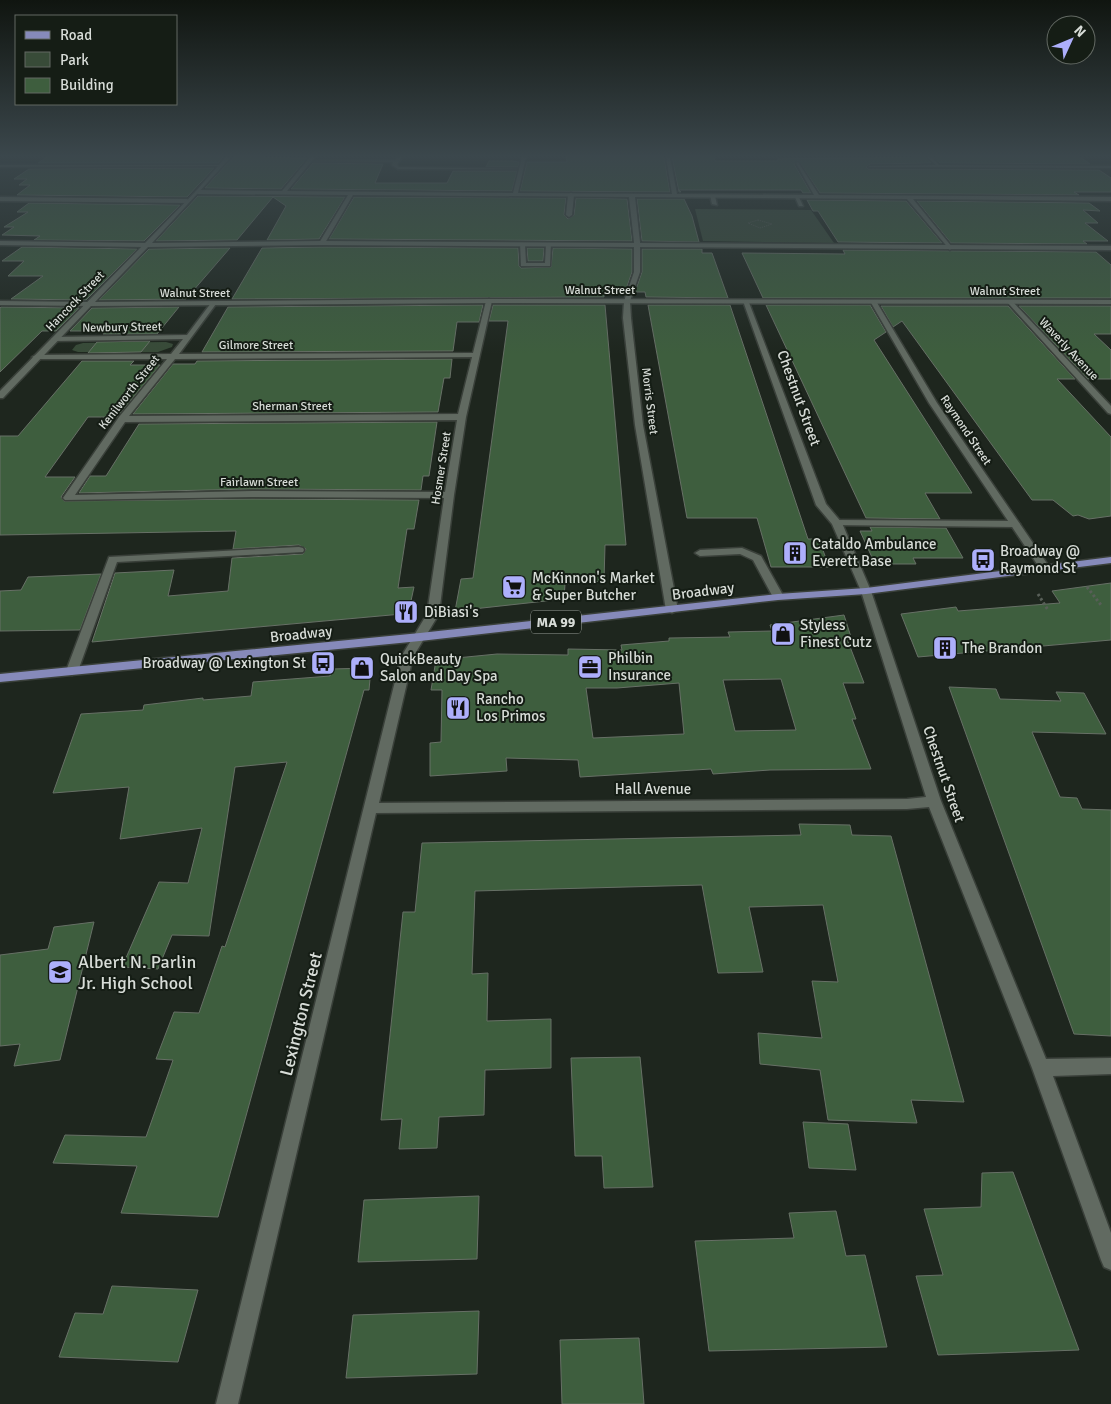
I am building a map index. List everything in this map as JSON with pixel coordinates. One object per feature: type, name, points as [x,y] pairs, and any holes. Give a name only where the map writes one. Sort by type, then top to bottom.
[{"type":"main road","name":"Broadway","points":[[0,678],[420,637],[778,597],[866,591],[1111,560]]},
{"type":"street","name":"Hancock Street","points":[[0,396],[166,223]]},
{"type":"street","points":[[322,243],[334,223]]},
{"type":"street","name":"Morris Street","points":[[634,223],[637,272],[627,301],[627,318],[639,425],[672,610]]},
{"type":"street","points":[[929,223],[950,248]]},
{"type":"street","points":[[0,243],[1111,248]]},
{"type":"street","points":[[522,244],[523,265],[548,265],[549,244]]},
{"type":"street","name":"Walnut Street","points":[[0,303],[213,304],[489,301],[1111,302]]},
{"type":"street","name":"Hosmer Street","points":[[420,637],[433,614],[449,495],[462,417],[489,301]]},
{"type":"street","name":"Chestnut Street","points":[[746,302],[822,504],[837,523],[866,591],[934,801],[1042,1068],[1111,1260]]},
{"type":"street","name":"Raymond Street","points":[[873,302],[933,403],[1045,568]]},
{"type":"street","name":"Waverly Avenue","points":[[1010,302],[1111,411]]},
{"type":"street","name":"Kenilworth Street","points":[[68,498],[122,419],[189,337],[213,304]]},
{"type":"street","name":"Newbury Street","points":[[55,339],[189,337]]},
{"type":"street","name":"Gilmore Street","points":[[36,358],[475,355]]},
{"type":"street","points":[[0,383],[12,383]]},
{"type":"street","name":"Sherman Street","points":[[122,419],[462,417]]},
{"type":"street","name":"Fairlawn Street","points":[[68,498],[252,494],[449,495]]},
{"type":"street","points":[[837,523],[1015,524]]},
{"type":"street","points":[[72,671],[112,559],[299,550]]},
{"type":"street","points":[[700,552],[742,551],[757,558],[778,597]]},
{"type":"street","name":"Lexington Street","points":[[227,1404],[407,657],[420,637]]},
{"type":"street","name":"Hall Avenue","points":[[372,808],[907,804],[934,801]]},
{"type":"street","points":[[1042,1068],[1111,1066]]},
{"type":"path","points":[[752,223],[748,224],[761,227],[772,224],[767,223]]},
{"type":"path","points":[[1087,587],[1100,605]]},
{"type":"path","points":[[1038,594],[1048,610]]},
{"type":"green space","points":[[698,223],[820,223],[834,243],[703,241]]},
{"type":"green space","points":[[166,342],[173,344],[172,347],[158,352],[78,352],[72,350],[76,345],[83,343]]},
{"type":"building","points":[[11,223],[162,223],[144,241],[34,240],[40,236],[2,235],[14,227],[4,227]]},
{"type":"building","points":[[173,223],[252,223],[237,240],[156,241]]},
{"type":"building","points":[[277,223],[329,223],[319,239],[267,240]]},
{"type":"building","points":[[339,223],[630,223],[632,241],[329,239]]},
{"type":"building","points":[[640,223],[694,223],[699,242],[642,241]]},
{"type":"building","points":[[825,223],[924,223],[942,243],[838,242]]},
{"type":"building","points":[[934,223],[1097,223],[1085,223],[1108,241],[1083,241],[1087,244],[951,243]]},
{"type":"building","points":[[22,247],[137,249],[86,300],[11,299],[43,276],[8,276],[24,261],[2,261]]},
{"type":"building","points":[[230,248],[186,299],[99,300],[149,249]]},
{"type":"building","points":[[262,248],[518,248],[519,266],[521,268],[551,267],[553,248],[632,249],[632,272],[625,292],[604,292],[604,297],[232,299]]},
{"type":"building","points":[[527,248],[544,248],[543,261],[528,261]]},
{"type":"building","points":[[642,249],[702,249],[702,253],[712,253],[728,298],[646,297],[645,292],[635,292],[642,272]]},
{"type":"building","points":[[843,250],[1096,252],[1111,265],[1111,298],[763,298],[742,253],[845,254]]},
{"type":"building","points":[[483,305],[479,322],[457,322],[453,351],[202,352],[228,307]]},
{"type":"building","points":[[493,305],[605,305],[626,545],[605,545],[604,581],[565,584],[564,599],[455,611],[461,579],[473,578],[508,321],[489,321]]},
{"type":"building","points":[[648,305],[730,305],[808,539],[819,539],[829,567],[771,567],[757,518],[687,518]]},
{"type":"building","points":[[766,305],[870,305],[886,332],[874,340],[972,493],[925,493],[940,519],[866,518]]},
{"type":"building","points":[[881,306],[1008,306],[1075,379],[1057,379],[1111,437],[1111,516],[1089,519],[1078,515],[1073,516],[1053,500],[1032,500],[902,321],[893,327]]},
{"type":"building","points":[[1019,306],[1111,306],[1111,334],[1094,334],[1111,350],[1111,379],[1088,379]]},
{"type":"building","points":[[179,307],[157,334],[103,334],[105,331],[70,331],[92,308]]},
{"type":"building","points":[[0,308],[79,308],[56,331],[42,331],[0,372]]},
{"type":"building","points":[[150,341],[141,352],[88,353],[97,342]]},
{"type":"building","points":[[452,359],[450,378],[444,378],[438,412],[133,414],[173,364],[195,364],[197,361]]},
{"type":"building","points":[[82,361],[134,361],[130,365],[160,365],[117,417],[88,417],[45,477],[75,477],[61,497],[64,501],[419,500],[414,529],[407,529],[398,588],[414,587],[409,610],[402,614],[92,642],[115,573],[174,570],[168,596],[228,591],[232,558],[303,554],[306,549],[299,545],[233,549],[236,531],[0,535],[0,436],[18,436]]},
{"type":"building","points":[[437,422],[429,476],[423,476],[421,490],[252,489],[79,493],[90,476],[106,476],[139,424]]},
{"type":"building","points":[[870,527],[946,528],[963,558],[913,558],[916,564],[875,564],[860,531],[872,531]]},
{"type":"building","points":[[101,574],[80,630],[0,631],[0,591],[21,590],[28,577]]},
{"type":"building","points":[[1111,583],[1111,640],[918,657],[901,614],[956,607],[958,611],[1060,603],[1052,591]]},
{"type":"building","points":[[844,615],[851,637],[847,639],[864,683],[843,683],[856,719],[852,719],[871,769],[770,770],[713,774],[711,769],[580,777],[578,760],[506,758],[507,771],[430,776],[430,743],[441,742],[442,690],[431,690],[436,660],[497,654],[568,655],[568,649],[622,650],[621,645],[669,641],[669,638],[730,637],[728,632],[772,631],[770,625]],"holes":[[[781,679],[796,730],[735,731],[723,680]],[[679,683],[684,734],[593,738],[586,688],[617,688]]]},
{"type":"building","points":[[371,668],[369,690],[364,690],[218,1217],[121,1213],[137,1166],[53,1163],[65,1135],[146,1137],[173,1060],[156,1059],[174,1012],[199,1013],[222,946],[225,947],[287,762],[235,767],[209,936],[172,935],[158,969],[122,967],[159,882],[188,883],[202,828],[120,839],[129,787],[53,793],[81,714],[143,710],[144,705],[203,698],[203,700],[251,696],[253,682],[330,676],[331,669]]},
{"type":"building","points":[[949,687],[996,689],[1000,699],[1061,701],[1056,692],[1084,693],[1106,734],[1032,732],[1060,797],[1077,798],[1082,809],[1111,810],[1111,1036],[1074,1034]]},
{"type":"building","points":[[799,824],[850,825],[852,835],[891,836],[964,1102],[911,1100],[917,1123],[828,1120],[820,1070],[760,1064],[758,1033],[822,1038],[812,981],[838,982],[823,905],[749,907],[763,972],[718,973],[702,885],[475,891],[472,974],[488,973],[487,1021],[551,1019],[551,1068],[485,1070],[484,1115],[439,1117],[437,1148],[399,1149],[402,1119],[381,1120],[403,912],[415,912],[422,843],[801,835]]},
{"type":"building","points":[[94,922],[60,1060],[14,1066],[20,1044],[0,1046],[0,955],[48,949],[54,927]]},
{"type":"building","points":[[640,1057],[653,1187],[604,1188],[602,1156],[575,1156],[571,1058]]},
{"type":"building","points":[[803,1122],[848,1124],[856,1170],[809,1168]]},
{"type":"building","points":[[1013,1172],[1079,1350],[938,1355],[916,1276],[943,1275],[924,1209],[981,1207],[982,1173]]},
{"type":"building","points":[[479,1196],[477,1259],[358,1262],[364,1200]]},
{"type":"building","points":[[836,1211],[846,1256],[865,1255],[887,1347],[709,1351],[695,1241],[794,1238],[789,1213]]},
{"type":"building","points":[[112,1286],[198,1290],[178,1362],[59,1357],[75,1313],[103,1314]]},
{"type":"building","points":[[479,1311],[477,1374],[346,1378],[353,1315]]},
{"type":"building","points":[[639,1338],[644,1404],[562,1404],[560,1340]]},
{"type":"place","name":"Cataldo Ambulance Everett Base","points":[[795,553]]},
{"type":"place","name":"Broadway @ Raymond St","points":[[983,560]]},
{"type":"place","name":"McKinnon's Market & Super Butcher","points":[[514,587]]},
{"type":"place","name":"DiBiasi's","points":[[406,612]]},
{"type":"place","name":"Styless Finest Cutz","points":[[783,634]]},
{"type":"place","name":"The Brandon","points":[[945,648]]},
{"type":"place","name":"Broadway @ Lexington St","points":[[323,663]]},
{"type":"place","name":"Philbin Insurance","points":[[590,667]]},
{"type":"place","name":"QuickBeauty Salon and Day Spa","points":[[362,668]]},
{"type":"place","name":"Rancho Los Primos","points":[[458,708]]},
{"type":"place","name":"Albert N. Parlin Jr. High School","points":[[60,972]]}]
